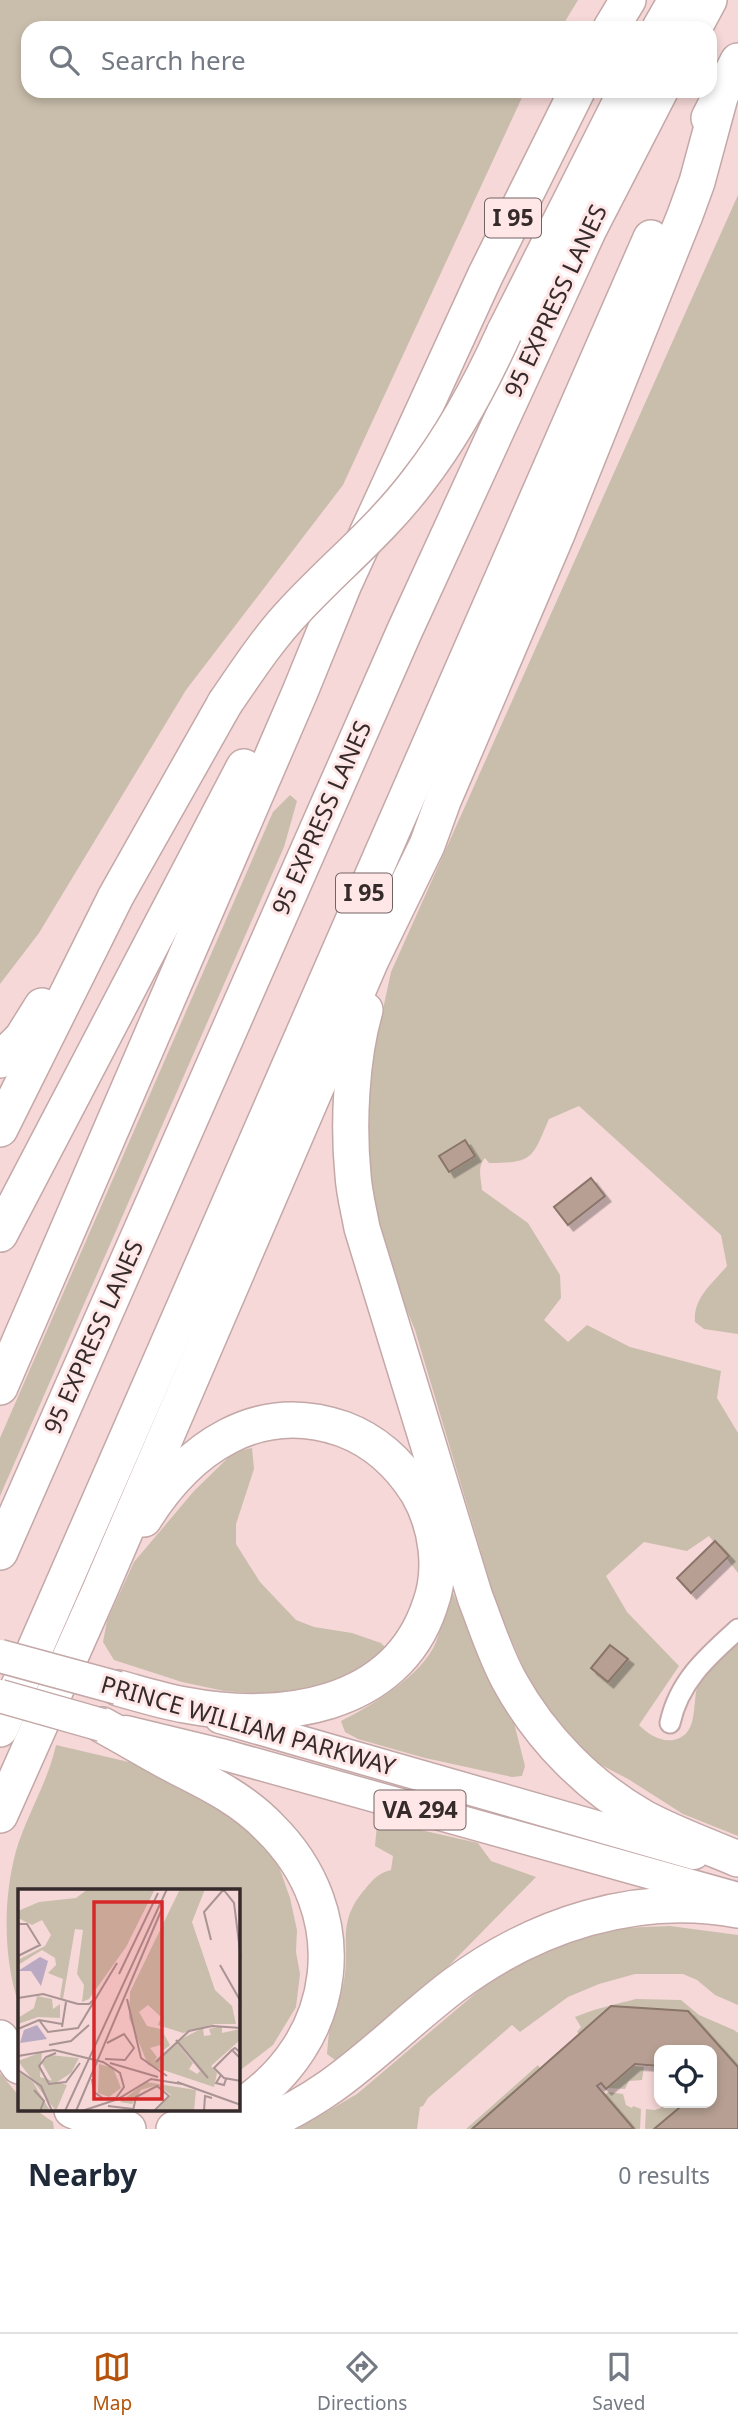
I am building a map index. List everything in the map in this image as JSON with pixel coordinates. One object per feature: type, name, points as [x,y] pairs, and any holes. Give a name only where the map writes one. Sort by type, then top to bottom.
[{"type":"highway","points":[[615,21],[628,0]]},
{"type":"highway","points":[[664,21],[676,0]]},
{"type":"highway","points":[[698,21],[709,0]]},
{"type":"highway","name":"I 95","points":[[0,1729],[670,195],[738,61]]},
{"type":"highway","points":[[0,1815],[100,1590],[371,960],[420,859],[557,534],[697,183],[720,97]]},
{"type":"highway","name":"I 95","points":[[0,1387],[344,584],[485,276],[574,98]]},
{"type":"highway","points":[[0,1129],[116,896],[225,703],[255,659],[294,611],[383,523],[418,482],[479,389],[504,333],[622,98]]},
{"type":"highway","name":"95 EXPRESS LANES","points":[[0,1552],[333,791],[457,515],[589,229],[656,98]]},
{"type":"highway","points":[[0,1234],[259,740],[300,692]]},
{"type":"highway","points":[[420,859],[364,1015],[353,1092],[353,1177],[368,1249],[475,1597],[509,1680],[544,1733],[580,1772],[644,1818],[738,1859]]},
{"type":"highway","points":[[0,1060],[34,1021],[56,981],[116,896]]},
{"type":"highway","points":[[0,1038],[19,1015],[56,981]]},
{"type":"highway","points":[[100,1590],[153,1505],[172,1481],[213,1446],[241,1429],[281,1419],[301,1419],[328,1424],[374,1445],[405,1474],[419,1495],[433,1531],[436,1579],[427,1615],[401,1657],[385,1673],[355,1693],[314,1705],[274,1711],[240,1711],[186,1705],[118,1688]]},
{"type":"highway","name":"PRINCE WILLIAM PARKWAY","points":[[0,1656],[118,1688]]},
{"type":"highway","name":"PRINCE WILLIAM PARKWAY","points":[[0,1696],[102,1725]]},
{"type":"highway","points":[[102,1725],[238,1801],[268,1825],[283,1842],[312,1888],[326,1940],[323,1992],[316,2017],[289,2065],[258,2096],[240,2107]]},
{"type":"highway","points":[[0,1837],[26,1757]]},
{"type":"highway","points":[[250,2129],[297,2108],[331,2087],[369,2059],[452,1987],[502,1954],[546,1932],[618,1910],[652,1905],[687,1904],[738,1910]]},
{"type":"highway","points":[[0,2038],[18,2065]]},
{"type":"highway","points":[[77,2112],[108,2125],[128,2129]]},
{"type":"highway","points":[[174,2129],[219,2118],[231,2112]]},
{"type":"main road","name":"PRINCE WILLIAM PARKWAY","points":[[118,1688],[738,1866]]},
{"type":"main road","name":"PRINCE WILLIAM PARKWAY","points":[[102,1725],[221,1754],[738,1898]]},
{"type":"street","points":[[670,1723],[679,1693],[690,1676],[738,1629]]},
{"type":"shaded area","points":[[0,0],[578,0],[565,21],[21,21],[21,98],[522,98],[343,485],[186,690],[39,933],[0,984]]},
{"type":"shaded area","points":[[738,195],[738,1334],[704,1329],[695,1322],[700,1298],[727,1266],[721,1235],[579,1106],[549,1119],[530,1156],[504,1163],[489,1163],[485,1158],[480,1173],[482,1190],[528,1223],[560,1275],[561,1298],[544,1320],[568,1342],[587,1325],[630,1347],[721,1371],[717,1398],[738,1433],[738,1573],[709,1536],[687,1551],[644,1542],[606,1576],[627,1612],[679,1666],[639,1725],[654,1737],[673,1740],[688,1731],[701,1678],[738,1643],[738,1836],[683,1814],[628,1779],[584,1756],[534,1692],[498,1609],[415,1330],[381,1248],[361,1112],[391,972]]},
{"type":"shaded area","points":[[290,795],[297,801],[284,847],[0,1496],[0,1438],[273,812]]},
{"type":"shaded area","points":[[252,1448],[254,1469],[236,1524],[236,1544],[260,1582],[296,1620],[314,1627],[352,1633],[381,1643],[387,1649],[348,1681],[274,1695],[224,1691],[182,1682],[114,1660],[103,1642],[107,1621],[134,1562],[194,1491],[234,1452]]},
{"type":"shaded area","points":[[452,1591],[511,1711],[525,1766],[522,1776],[512,1777],[425,1758],[358,1739],[345,1732],[341,1721],[395,1688],[420,1666],[436,1642]]},
{"type":"shaded area","points":[[56,1745],[146,1766],[238,1816],[277,1861],[290,1898],[297,1930],[296,1952],[300,1974],[296,2007],[273,2045],[240,2070],[240,1889],[18,1889],[18,2001],[8,1948],[9,1889],[16,1851]]},
{"type":"shaded area","points":[[394,1824],[478,1843],[491,1861],[536,1877],[423,1992],[335,2060],[327,2054],[333,2012],[343,1985],[347,1924],[356,1901],[366,1888],[377,1876],[391,1870],[393,1856],[375,1846],[377,1825]]},
{"type":"shaded area","points":[[670,1926],[738,1935],[738,2005],[715,1995],[697,1980],[683,1974],[635,1974],[599,1984],[568,1997],[520,2032],[512,2025],[428,2098],[420,2107],[417,2129],[297,2129],[357,2094],[503,1970],[560,1945],[620,1928]]},
{"type":"shaded area","points":[[636,1999],[681,2000],[699,2015],[734,2030],[738,2033],[738,2067],[688,2011],[611,2006],[579,2034],[577,2032],[581,2027],[575,2017],[597,2009]]},
{"type":"shaded area","points":[[538,2065],[540,2068],[472,2129],[466,2129]]},
{"type":"shaded area","points":[[633,2066],[644,2067],[642,2080],[629,2081],[625,2089],[608,2088]]},
{"type":"shaded area","points":[[0,2073],[18,2095],[18,2112],[39,2112],[53,2122],[54,2129],[0,2129]]},
{"type":"shaded area","points":[[608,2092],[623,2094],[626,2105],[641,2109],[640,2129],[634,2129],[605,2095]]},
{"type":"shaded area","points":[[678,2108],[654,2129],[645,2129],[646,2109]]},
{"type":"building","points":[[465,1140],[475,1156],[449,1172],[439,1156]]},
{"type":"building","points":[[591,1178],[605,1196],[568,1225],[554,1207]]},
{"type":"building","points":[[715,1541],[729,1556],[691,1593],[677,1578]]},
{"type":"building","points":[[610,1645],[628,1659],[608,1682],[591,1668]]},
{"type":"building","points":[[611,2006],[688,2011],[738,2067],[738,2129],[654,2129],[679,2108],[717,2108],[717,2045],[654,2045],[654,2066],[635,2064],[606,2089],[601,2083],[597,2086],[634,2129],[472,2129]]}]
